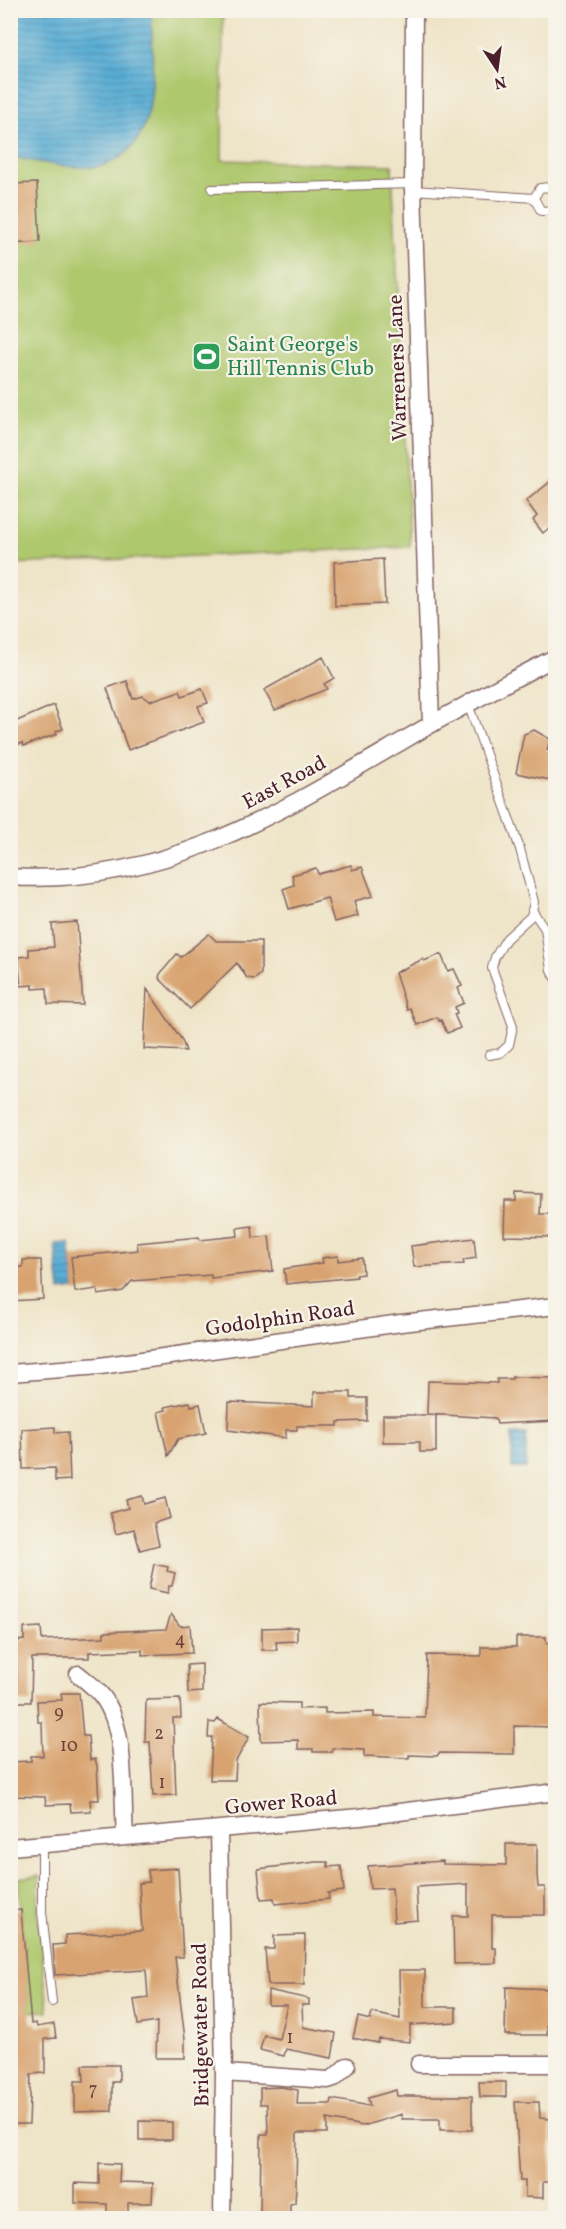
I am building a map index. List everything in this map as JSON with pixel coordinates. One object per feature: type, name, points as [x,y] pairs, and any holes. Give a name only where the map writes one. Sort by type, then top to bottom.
[{"type":"street","name":"Warreners Lane","points":[[414,10],[413,187],[431,724]]},
{"type":"street","name":"East Road","points":[[10,877],[56,879],[102,875],[147,864],[204,845],[250,826],[312,794],[431,724],[555,657]]},
{"type":"street","name":"Godolphin Road","points":[[10,1373],[100,1366],[401,1323],[555,1306]]},
{"type":"street","points":[[78,1674],[102,1696],[113,1715],[120,1743],[125,1837]]},
{"type":"street","name":"Gower Road","points":[[10,1847],[360,1817],[555,1792]]},
{"type":"street","name":"Bridgewater Road","points":[[219,1830],[224,2073],[222,2218]]},
{"type":"street","points":[[418,2064],[555,2064]]},
{"type":"street","points":[[224,2073],[328,2080],[334,2078],[347,2066]]},
{"type":"lane","points":[[212,189],[413,187],[534,198]]},
{"type":"lane","points":[[534,198],[540,188],[550,187],[555,190]]},
{"type":"lane","points":[[534,198],[541,211],[555,210]]},
{"type":"lane","points":[[468,704],[520,849],[534,902],[531,916],[506,939],[495,957],[492,968],[513,1026],[509,1045],[500,1053],[489,1055]]},
{"type":"lane","points":[[532,910],[545,929],[551,970],[555,978]]},
{"type":"lane","points":[[42,1845],[42,1912],[52,2002]]},
{"type":"green space","name":"Saint George's Hill Tennis Club","points":[[11,11],[223,11],[222,160],[392,165],[410,547],[11,564]]},
{"type":"green space","points":[[39,1876],[38,1917],[48,2011],[18,2012],[11,2041],[11,2010],[29,2009],[18,1878]]},
{"type":"water","points":[[10,11],[152,11],[151,97],[147,119],[139,138],[126,153],[107,164],[85,167],[11,157]]},
{"type":"water","points":[[69,1243],[75,1289],[60,1291],[55,1244]]},
{"type":"water","points":[[512,1434],[526,1434],[526,1468],[512,1468]]},
{"type":"building","points":[[37,183],[40,242],[10,244],[10,184]]},
{"type":"building","points":[[555,478],[555,523],[543,533],[533,520],[537,516],[526,501]]},
{"type":"building","points":[[383,559],[385,604],[335,606],[334,562]]},
{"type":"building","points":[[323,657],[334,678],[324,684],[327,689],[275,710],[264,690]]},
{"type":"building","points":[[127,681],[133,699],[143,696],[150,701],[180,691],[182,696],[202,689],[208,703],[198,706],[204,722],[128,750],[107,688]]},
{"type":"building","points":[[54,705],[63,729],[56,731],[57,734],[24,746],[22,743],[10,747],[10,724]]},
{"type":"building","points":[[534,730],[550,739],[547,750],[555,752],[555,781],[516,773],[524,734]]},
{"type":"building","points":[[351,865],[352,870],[362,867],[373,896],[354,901],[358,916],[334,922],[327,898],[289,909],[283,889],[294,885],[292,875],[316,868],[318,874]]},
{"type":"building","points":[[77,922],[83,1005],[48,1004],[47,988],[33,989],[33,985],[21,986],[18,957],[29,956],[29,949],[54,947],[52,924]]},
{"type":"building","points":[[209,934],[216,941],[261,941],[261,974],[255,979],[247,978],[237,963],[190,1009],[159,978],[160,974],[177,954],[181,957]]},
{"type":"building","points":[[441,954],[448,971],[454,969],[462,986],[458,988],[464,1003],[455,1007],[457,1013],[454,1014],[460,1028],[447,1033],[441,1020],[439,1021],[437,1017],[417,1025],[410,1008],[407,1010],[395,973],[423,959],[424,961]]},
{"type":"building","points":[[147,989],[182,1040],[186,1051],[144,1049]]},
{"type":"building","points":[[516,1193],[541,1194],[540,1214],[551,1214],[551,1237],[504,1236],[505,1201],[516,1201]]},
{"type":"building","points":[[252,1226],[253,1238],[269,1236],[273,1271],[211,1278],[211,1275],[132,1281],[123,1291],[98,1295],[97,1289],[75,1292],[71,1257],[138,1250],[137,1243],[238,1236],[237,1228]]},
{"type":"building","points":[[474,1238],[476,1258],[463,1260],[464,1264],[414,1267],[411,1246]]},
{"type":"building","points":[[338,1256],[338,1261],[362,1258],[363,1274],[356,1275],[357,1277],[286,1284],[284,1269],[323,1263],[322,1258]]},
{"type":"building","points":[[23,1260],[41,1260],[43,1299],[10,1301],[10,1267],[23,1267]]},
{"type":"building","points":[[512,1377],[555,1378],[555,1421],[497,1424],[495,1418],[427,1414],[428,1381],[497,1383],[497,1379],[512,1379]]},
{"type":"building","points":[[314,1392],[351,1392],[351,1398],[367,1398],[367,1421],[338,1422],[338,1426],[297,1426],[297,1430],[286,1430],[286,1438],[228,1430],[229,1402],[314,1406]]},
{"type":"building","points":[[190,1402],[191,1406],[200,1404],[206,1433],[178,1439],[168,1456],[158,1412],[166,1410],[165,1407]]},
{"type":"building","points":[[383,1415],[436,1415],[436,1452],[420,1452],[420,1442],[383,1442]]},
{"type":"building","points":[[55,1427],[55,1433],[68,1432],[70,1480],[55,1481],[55,1468],[23,1469],[22,1429]]},
{"type":"building","points":[[142,1496],[144,1504],[165,1498],[170,1518],[154,1523],[159,1545],[140,1550],[134,1529],[116,1534],[110,1513],[128,1508],[126,1500]]},
{"type":"building","points":[[154,1564],[168,1567],[167,1571],[175,1573],[168,1593],[149,1589]]},
{"type":"building","points":[[171,1614],[180,1626],[190,1625],[192,1653],[142,1655],[142,1650],[89,1652],[89,1658],[32,1658],[31,1702],[17,1702],[16,1641],[24,1640],[24,1628],[41,1627],[42,1640],[104,1637],[104,1632],[166,1629]]},
{"type":"building","points":[[297,1627],[297,1641],[276,1642],[277,1650],[262,1650],[262,1628]]},
{"type":"building","points":[[516,1637],[546,1637],[546,1643],[555,1643],[555,1727],[514,1726],[514,1754],[439,1753],[437,1756],[409,1755],[409,1758],[364,1756],[364,1750],[332,1748],[332,1752],[313,1752],[313,1749],[298,1749],[298,1740],[261,1741],[260,1702],[299,1703],[299,1709],[325,1708],[325,1713],[374,1712],[374,1717],[425,1718],[427,1655],[481,1656],[481,1647],[516,1647]]},
{"type":"building","points":[[202,1664],[202,1692],[188,1693],[187,1665]]},
{"type":"building","points":[[61,1693],[79,1693],[83,1736],[88,1736],[90,1760],[95,1759],[97,1766],[99,1800],[90,1800],[91,1811],[71,1812],[70,1804],[46,1805],[45,1797],[10,1796],[10,1762],[31,1761],[31,1756],[43,1756],[42,1722],[38,1722],[37,1701],[62,1700]]},
{"type":"building","points":[[180,1699],[181,1718],[173,1718],[176,1795],[153,1796],[150,1742],[145,1742],[146,1700]]},
{"type":"building","points":[[218,1719],[249,1737],[236,1761],[235,1780],[210,1780],[212,1737],[208,1737],[209,1722],[215,1723]]},
{"type":"building","points":[[506,1844],[537,1844],[538,1887],[545,1887],[545,1915],[492,1915],[492,1948],[496,1948],[496,1963],[454,1964],[453,1916],[468,1916],[468,1884],[416,1887],[418,1920],[394,1922],[392,1888],[370,1889],[368,1866],[443,1861],[443,1864],[506,1865]]},
{"type":"building","points":[[328,1862],[328,1867],[341,1866],[344,1891],[328,1893],[329,1899],[275,1904],[274,1898],[261,1899],[258,1869]]},
{"type":"building","points":[[178,1868],[183,1957],[175,1957],[185,2039],[185,2058],[156,2058],[157,2022],[138,2025],[134,2000],[148,1998],[146,1970],[55,1975],[53,1945],[65,1944],[65,1935],[142,1931],[139,1883],[149,1882],[148,1870]]},
{"type":"building","points":[[21,1910],[31,2024],[36,2023],[37,2027],[54,2024],[56,2038],[45,2039],[45,2073],[31,2074],[29,2124],[10,2124],[10,2057],[16,2057],[16,2048],[19,2048],[14,2010],[10,2010],[10,1911]]},
{"type":"building","points":[[305,1935],[304,1985],[268,1985],[265,1949],[274,1949],[274,1936]]},
{"type":"building","points":[[399,1970],[425,1970],[425,2007],[456,2007],[456,2022],[410,2025],[410,2042],[379,2039],[378,2043],[353,2038],[358,2017],[370,2020],[372,2013],[400,2019]]},
{"type":"building","points":[[506,1987],[549,1989],[547,2035],[505,2035]]},
{"type":"building","points":[[268,1990],[309,1999],[309,2005],[302,2005],[303,2027],[336,2033],[332,2058],[286,2049],[284,2056],[260,2050],[264,2035],[279,2039],[287,2005],[268,2005]]},
{"type":"building","points":[[83,2065],[119,2065],[119,2082],[112,2082],[112,2111],[75,2112],[75,2081],[84,2081]]},
{"type":"building","points":[[479,2082],[506,2082],[506,2097],[480,2097]]},
{"type":"building","points":[[281,2087],[298,2090],[297,2104],[331,2104],[332,2099],[370,2106],[368,2098],[396,2090],[397,2096],[472,2096],[472,2130],[440,2130],[440,2119],[402,2119],[402,2114],[363,2126],[327,2119],[327,2133],[297,2133],[295,2203],[290,2204],[290,2218],[260,2218],[261,2134],[268,2134],[267,2104],[260,2104],[260,2088]]},
{"type":"building","points":[[515,2102],[539,2102],[540,2118],[550,2119],[551,2182],[543,2182],[543,2198],[525,2197],[525,2181],[520,2181]]},
{"type":"building","points":[[139,2121],[172,2122],[172,2140],[139,2140]]},
{"type":"building","points":[[99,2163],[120,2164],[119,2182],[153,2183],[152,2203],[128,2203],[128,2218],[107,2218],[107,2204],[75,2203],[75,2183],[99,2184]]},
{"type":"place","name":"Saint George's Hill Tennis Club","points":[[206,356]]}]
